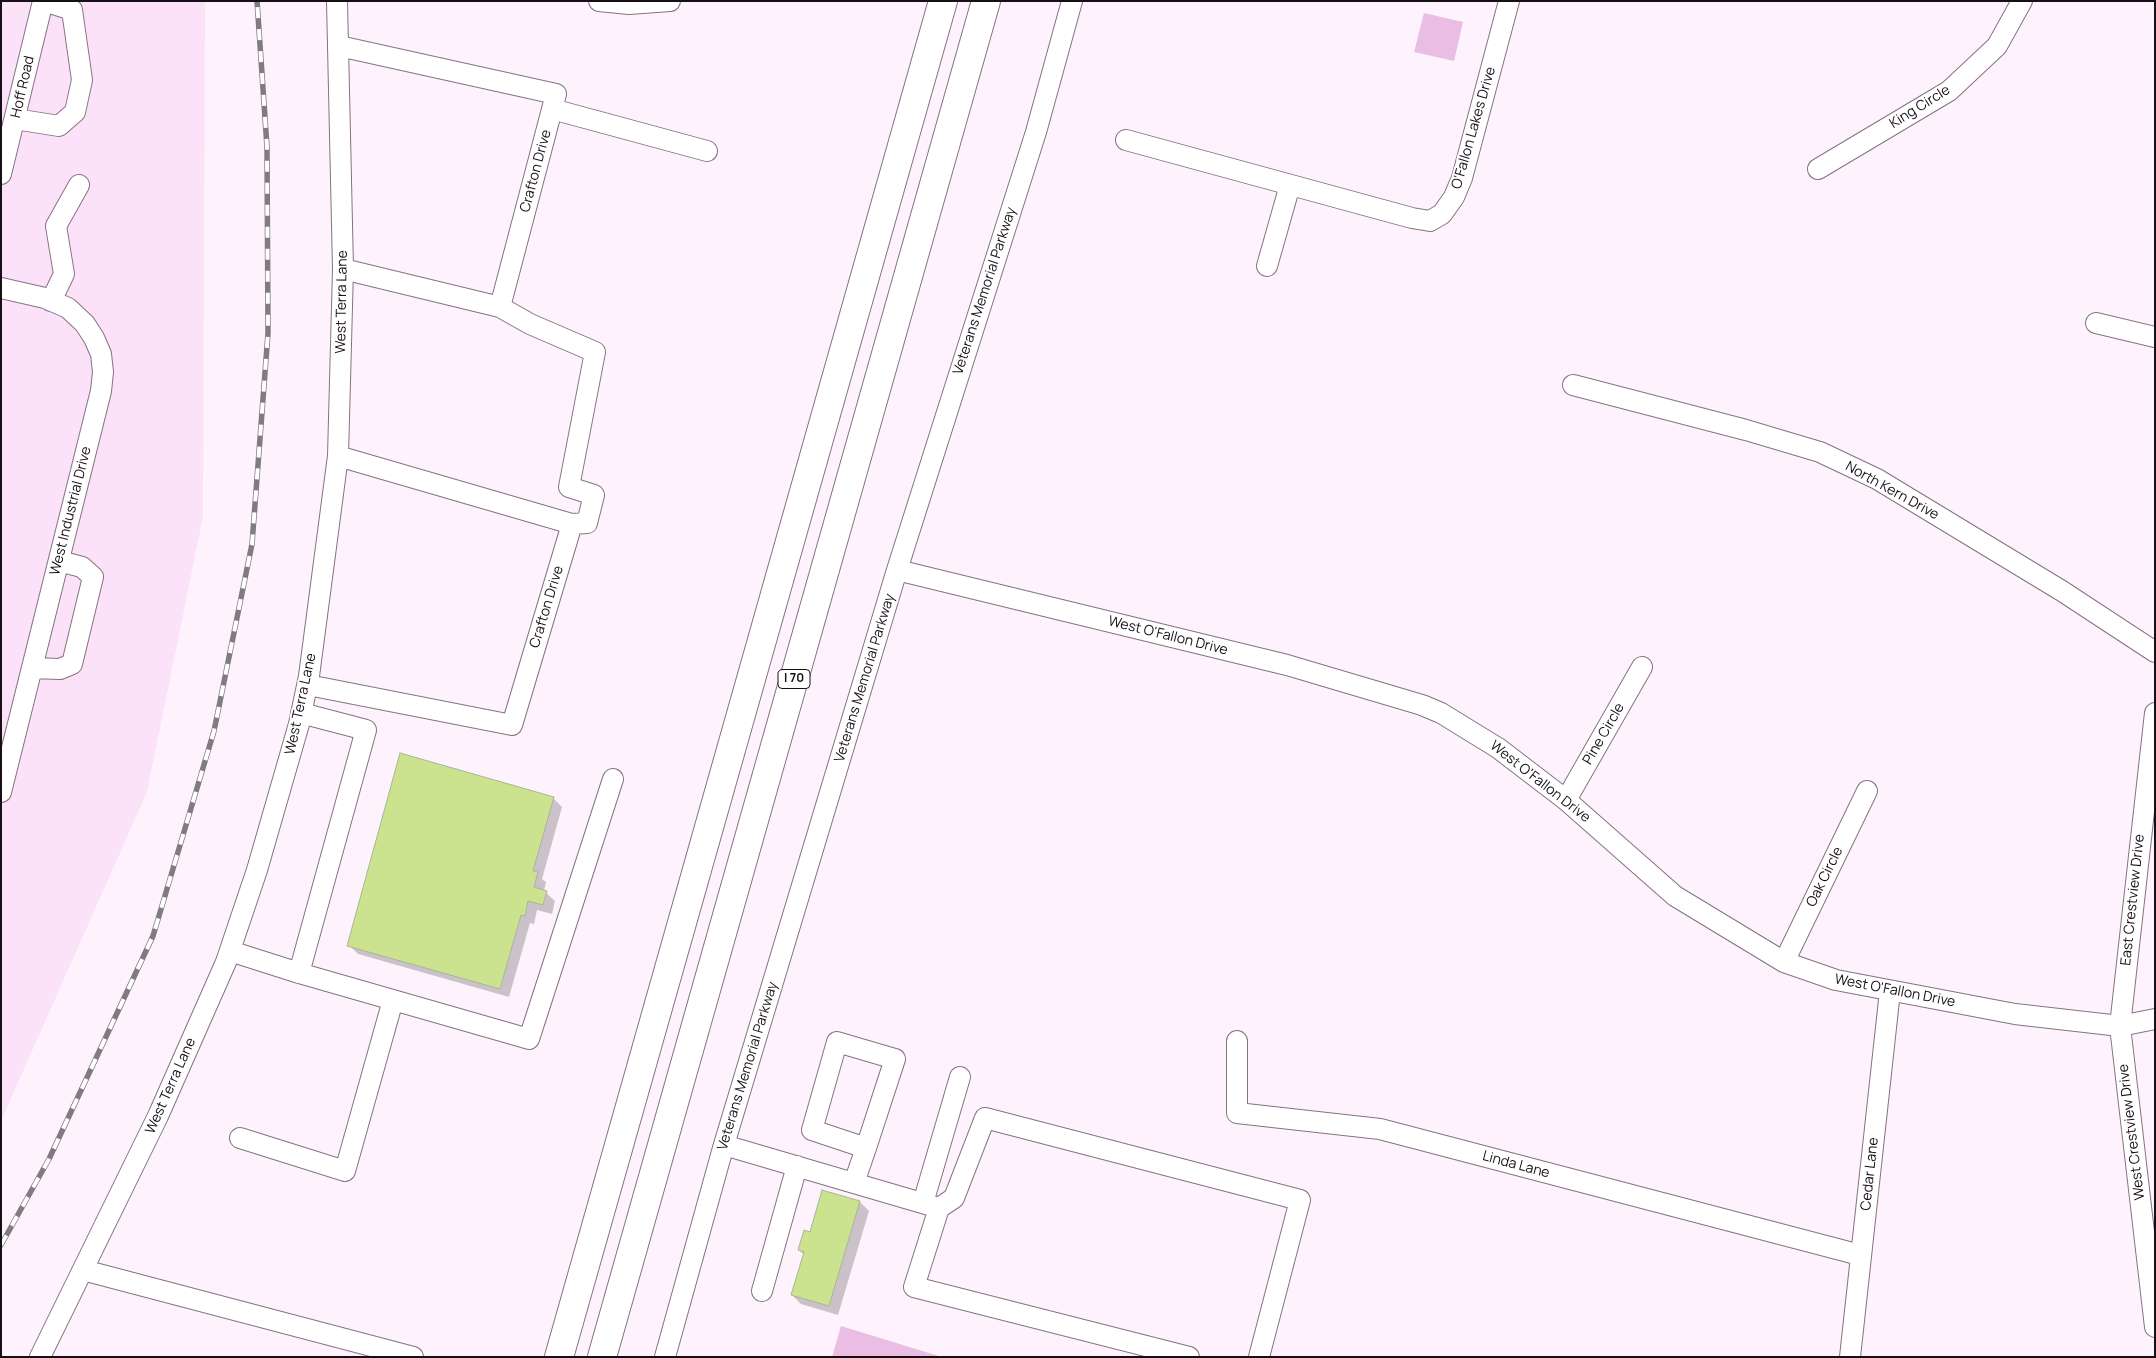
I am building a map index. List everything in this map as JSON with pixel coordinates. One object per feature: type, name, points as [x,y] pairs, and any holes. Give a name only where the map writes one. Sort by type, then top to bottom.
[{"type":"highway","points":[[559,1357],[943,1]]},
{"type":"highway","name":"I 70","points":[[602,1357],[986,1]]},
{"type":"street","points":[[15,119],[60,126],[75,112],[82,80],[75,6],[44,1]]},
{"type":"street","name":"Hoff Road","points":[[1,174],[44,1]]},
{"type":"street","name":"West Terra Lane","points":[[40,1357],[158,1116],[230,951],[257,870],[308,685],[338,456],[343,269],[338,1]]},
{"type":"street","points":[[600,1],[629,4],[670,1]]},
{"type":"street","name":"Veterans Memorial Parkway","points":[[665,1357],[724,1145],[897,570],[1033,141],[1072,1]]},
{"type":"street","name":"O'Fallon Lakes Drive","points":[[1126,140],[1412,218],[1430,221],[1442,214],[1454,197],[1462,178],[1508,1]]},
{"type":"street","name":"King Circle","points":[[1818,169],[1949,91],[1997,46],[2022,1]]},
{"type":"street","points":[[339,46],[556,94],[552,108],[707,151]]},
{"type":"street","name":"Crafton Drive","points":[[500,307],[552,108]]},
{"type":"street","points":[[51,301],[64,274],[56,226],[79,185]]},
{"type":"street","points":[[1267,266],[1290,185]]},
{"type":"street","points":[[338,456],[572,524],[587,524],[594,495],[569,487],[595,352],[530,324],[500,307],[343,269]]},
{"type":"street","name":"West Industrial Drive","points":[[1,288],[51,301],[68,308],[85,324],[94,338],[100,354],[103,372],[101,391],[2,783]]},
{"type":"street","points":[[2096,323],[2155,337]]},
{"type":"street","name":"North Kern Drive","points":[[1573,385],[1746,430],[1820,452],[1877,479],[2062,591],[2155,652]]},
{"type":"street","name":"Crafton Drive","points":[[308,685],[512,725],[572,524]]},
{"type":"street","points":[[32,668],[60,669],[72,664],[94,577],[82,567],[58,561]]},
{"type":"street","name":"West O'Fallon Drive","points":[[897,570],[1287,665],[1422,704],[1441,712],[1498,748],[1566,800],[1675,896],[1784,962],[1836,980],[2015,1014],[2120,1026],[2155,1019]]},
{"type":"street","name":"Pine Circle","points":[[1566,800],[1642,668]]},
{"type":"street","points":[[299,973],[366,730],[301,713]]},
{"type":"street","name":"East Crestview Drive","points":[[2120,1026],[2155,713]]},
{"type":"street","points":[[230,951],[299,973],[529,1039],[613,779]]},
{"type":"street","name":"Oak Circle","points":[[1784,962],[1867,791]]},
{"type":"street","name":"Cedar Lane","points":[[1850,1357],[1890,991]]},
{"type":"street","points":[[240,1138],[345,1170],[393,1000]]},
{"type":"street","name":"West Crestview Drive","points":[[2120,1026],[2155,1327]]},
{"type":"street","name":"Linda Lane","points":[[1237,1041],[1237,1113],[1380,1129],[1860,1255]]},
{"type":"street","points":[[854,1183],[866,1148],[895,1058],[837,1042],[812,1130],[866,1148]]},
{"type":"street","points":[[960,1076],[914,1287],[1189,1357]]},
{"type":"street","points":[[724,1145],[931,1206],[954,1198],[985,1118],[1300,1200],[1259,1357]]},
{"type":"street","points":[[762,1291],[797,1166]]},
{"type":"street","points":[[84,1270],[413,1357]]},
{"type":"shaded area","points":[[1,1],[205,1],[203,517],[147,792],[1,1121]]},
{"type":"shaded area","points":[[1424,13],[1463,22],[1454,61],[1414,52]]},
{"type":"shaded area","points":[[841,1326],[942,1357],[832,1357]]},
{"type":"building","points":[[400,753],[554,797],[533,871],[538,872],[534,887],[547,891],[543,905],[528,901],[525,916],[521,915],[500,989],[347,946]]},
{"type":"building","points":[[822,1190],[860,1201],[829,1306],[791,1295],[804,1252],[798,1250],[804,1230],[810,1232]]},
{"type":"railway","points":[[1,1245],[49,1159],[153,936],[214,731],[252,544],[268,333],[267,147],[257,1]]}]
